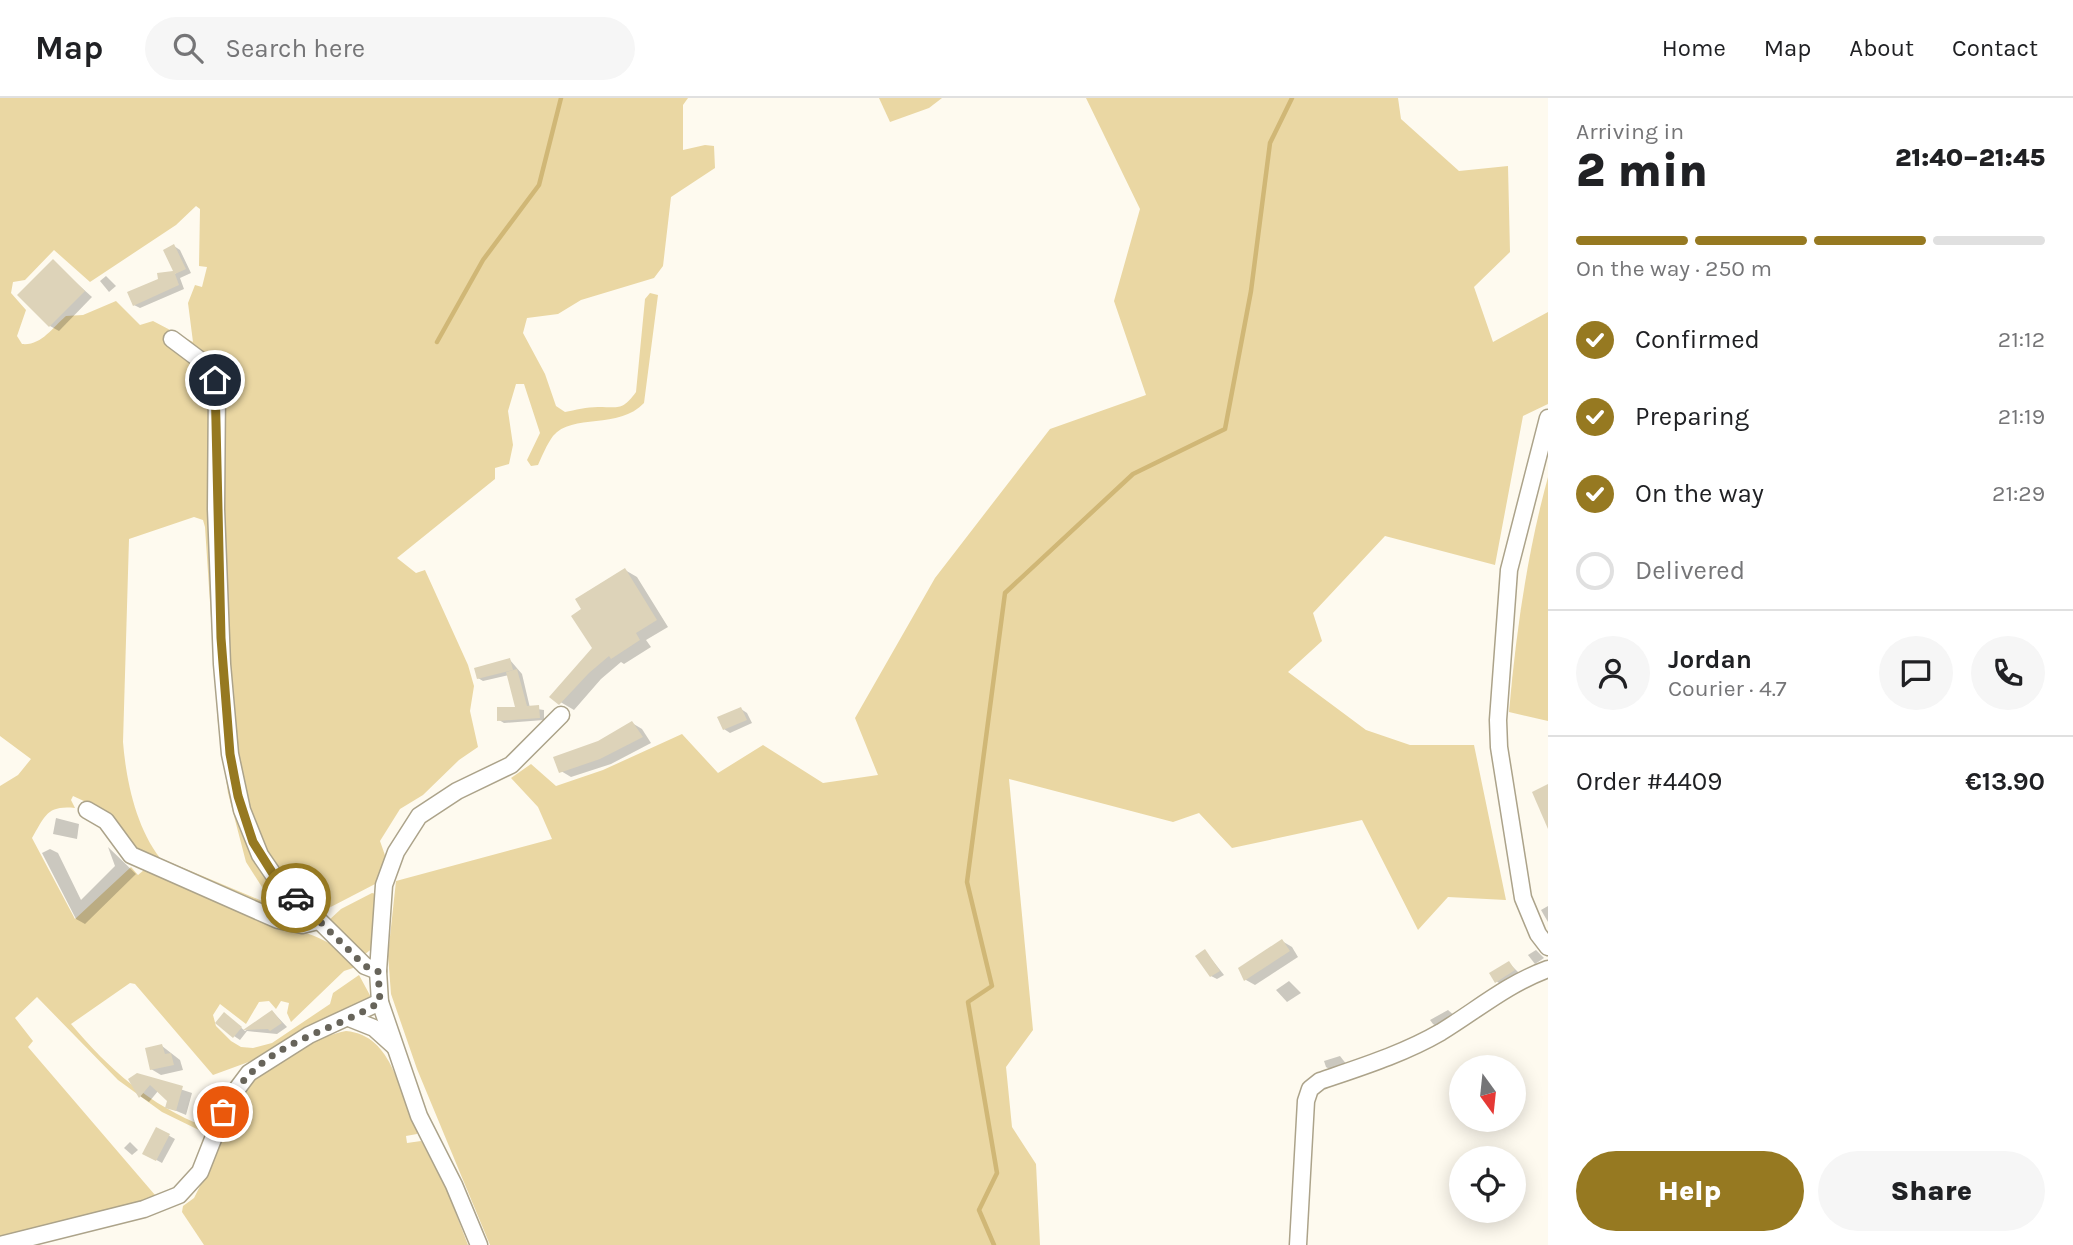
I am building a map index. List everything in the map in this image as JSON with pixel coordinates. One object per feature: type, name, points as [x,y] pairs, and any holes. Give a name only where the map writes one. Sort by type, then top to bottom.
[{"type":"street","points":[[172,339],[208,366],[217,387],[216,509],[222,664],[230,754],[238,796],[260,855],[275,877],[365,966],[378,971]]},
{"type":"street","points":[[1548,418],[1509,570],[1498,720],[1499,747],[1522,898],[1538,934],[1548,947]]},
{"type":"street","points":[[479,1245],[454,1185],[419,1116],[380,1002],[378,971],[384,885],[407,832],[419,816],[523,756],[561,715]]},
{"type":"street","points":[[87,810],[106,821],[122,847],[143,861],[278,920],[302,925],[318,922]]},
{"type":"street","points":[[1298,1245],[1306,1101],[1310,1089],[1321,1081],[1396,1054],[1440,1032],[1497,992],[1548,969]]},
{"type":"street","points":[[0,1245],[144,1209],[179,1195],[200,1172],[228,1101],[249,1073],[309,1035],[380,1002]]},
{"type":"street","points":[[349,1018],[374,1028],[396,1048]]},
{"type":"shaded area","points":[[0,98],[688,98],[683,105],[683,150],[705,145],[714,146],[715,168],[671,197],[663,266],[654,278],[581,300],[558,314],[527,318],[523,333],[545,374],[556,406],[565,412],[620,407],[636,392],[645,299],[650,293],[658,295],[644,403],[622,416],[561,429],[551,439],[538,465],[531,466],[527,460],[540,433],[524,384],[516,384],[508,411],[513,445],[509,464],[495,468],[495,479],[397,558],[416,573],[425,570],[468,665],[474,686],[470,711],[478,747],[459,760],[423,795],[400,809],[380,841],[387,861],[377,883],[323,911],[300,899],[278,876],[254,836],[240,794],[225,695],[217,453],[222,392],[227,386],[244,379],[239,372],[205,357],[201,367],[209,380],[213,406],[211,516],[220,682],[228,760],[246,837],[253,852],[281,891],[307,919],[269,912],[245,903],[134,850],[120,838],[112,814],[73,796],[71,800],[75,808],[53,810],[44,818],[32,838],[75,919],[131,867],[138,875],[144,870],[254,916],[320,938],[354,963],[353,968],[344,971],[291,1022],[287,1013],[289,1003],[281,1001],[276,1009],[269,1001],[259,1002],[246,1024],[220,1004],[213,1015],[216,1026],[241,1047],[253,1048],[272,1043],[330,1004],[333,993],[359,975],[372,999],[369,1003],[315,1024],[257,1059],[213,1075],[135,984],[130,983],[71,1024],[132,1085],[166,1108],[206,1127],[205,1133],[162,1112],[118,1080],[37,997],[15,1018],[33,1041],[28,1047],[155,1195],[149,1200],[0,1236],[0,786],[18,775],[31,759],[0,736]],"holes":[[[196,206],[200,209],[199,266],[207,267],[202,287],[195,285],[188,303],[193,342],[153,321],[140,325],[116,301],[83,315],[66,316],[41,339],[22,344],[17,336],[26,310],[11,293],[13,282],[25,280],[54,250],[90,282],[176,225]],[[194,517],[203,520],[205,527],[218,724],[228,793],[246,862],[274,906],[160,858],[139,818],[130,787],[123,742],[129,539]]]},
{"type":"shaded area","points":[[879,98],[942,98],[929,108],[890,122]]},
{"type":"shaded area","points":[[1086,98],[1398,98],[1401,119],[1459,171],[1508,166],[1510,252],[1474,287],[1493,342],[1548,312],[1548,404],[1523,416],[1495,565],[1385,536],[1313,613],[1322,641],[1288,672],[1366,730],[1410,745],[1474,745],[1506,900],[1448,897],[1418,930],[1362,820],[1232,848],[1199,813],[1173,822],[1009,779],[1033,1030],[1006,1067],[1012,1127],[1036,1164],[1040,1245],[490,1245],[417,1069],[391,994],[388,955],[396,881],[552,839],[538,807],[511,778],[531,764],[556,786],[603,770],[682,734],[718,773],[763,745],[823,783],[878,775],[855,718],[935,578],[1050,429],[1146,395],[1114,301],[1140,209]]},
{"type":"shaded area","points":[[1548,477],[1548,721],[1509,712],[1523,593]]},
{"type":"shaded area","points":[[372,893],[376,894],[374,947],[364,955],[327,922],[341,909]]},
{"type":"shaded area","points":[[346,1031],[362,1035],[375,1043],[393,1069],[417,1130],[417,1134],[406,1136],[407,1143],[421,1141],[423,1144],[448,1193],[468,1245],[204,1245],[182,1212],[183,1206],[194,1198],[237,1100],[256,1077],[285,1056],[317,1040]]},
{"type":"building","points":[[174,244],[186,269],[175,274],[179,285],[133,306],[127,292],[158,279],[157,273],[173,271],[163,250]]},
{"type":"building","points":[[53,259],[85,291],[49,327],[17,295]]},
{"type":"building","points":[[625,568],[657,620],[636,633],[640,640],[611,659],[609,656],[589,673],[559,705],[549,697],[592,648],[571,616],[581,609],[575,599]]},
{"type":"building","points":[[510,658],[513,670],[477,679],[474,668]]},
{"type":"building","points":[[517,669],[527,706],[539,705],[540,718],[497,721],[497,707],[515,707],[506,672]]},
{"type":"building","points":[[741,707],[747,720],[723,730],[717,717]]},
{"type":"building","points":[[632,721],[643,737],[600,759],[559,773],[553,757],[598,741]]},
{"type":"building","points":[[1548,784],[1548,829],[1532,792]]},
{"type":"building","points":[[1282,939],[1290,951],[1244,981],[1238,968]]},
{"type":"building","points":[[1205,949],[1220,971],[1210,977],[1195,956]]},
{"type":"building","points":[[1509,961],[1515,970],[1495,983],[1489,973]]},
{"type":"building","points":[[272,1010],[282,1023],[270,1031],[243,1030]]},
{"type":"building","points":[[224,1012],[242,1027],[233,1038],[215,1023]]},
{"type":"building","points":[[162,1044],[165,1054],[171,1053],[174,1065],[150,1070],[145,1048]]},
{"type":"building","points":[[137,1073],[183,1086],[176,1111],[165,1108],[167,1101],[150,1085],[139,1098],[128,1079]]},
{"type":"building","points":[[156,1127],[170,1134],[156,1161],[142,1154]]},
{"type":"waterway","points":[[437,342],[483,260],[539,185],[561,98]]},
{"type":"waterway","points":[[994,1245],[979,1210],[997,1173],[968,1002],[992,986],[967,882],[1005,593],[1133,474],[1225,429],[1251,291],[1270,143],[1292,98]]},
{"type":"way so far","points":[[223,1112],[240,1084],[257,1066],[326,1026],[363,1013],[380,1002],[378,971],[365,966],[296,898]]},
{"type":"route","points":[[215,380],[216,509],[222,664],[230,754],[238,796],[253,842],[275,877],[296,898]]}]
